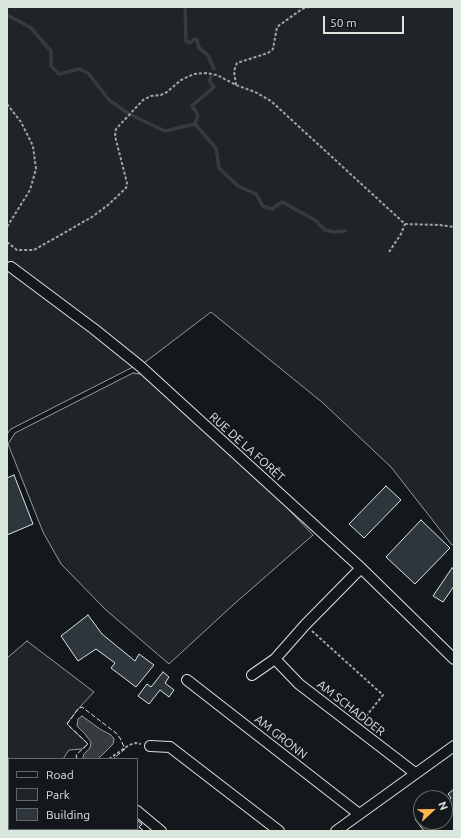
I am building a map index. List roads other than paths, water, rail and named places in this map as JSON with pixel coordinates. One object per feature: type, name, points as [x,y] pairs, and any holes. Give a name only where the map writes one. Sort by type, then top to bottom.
[{"type":"street","name":"RUE DE LA FORÊT","points":[[11,267],[94,329],[140,366],[361,568],[454,659]]},
{"type":"street","points":[[252,675],[274,659],[361,568]]},
{"type":"street","name":"AM SCHADDER","points":[[274,659],[299,684],[415,773]]},
{"type":"street","name":"AM GRONN","points":[[187,680],[360,814]]},
{"type":"street","points":[[150,746],[170,747],[279,831]]},
{"type":"street","points":[[336,831],[454,746]]},
{"type":"street","points":[[138,812],[161,831]]},
{"type":"waterway","points":[[185,7],[186,41],[190,43],[194,39],[197,40],[199,48],[208,55],[214,69]]},
{"type":"waterway","points":[[7,15],[30,27],[51,51],[51,66],[59,74],[79,69],[88,73],[109,100],[129,114],[165,131],[195,124],[216,148],[219,168],[238,186],[256,194],[263,206],[272,209],[282,202],[315,220],[325,230],[334,232],[345,231]]},
{"type":"waterway","points":[[195,124],[198,115],[192,106],[214,87],[209,81],[211,77]]}]
